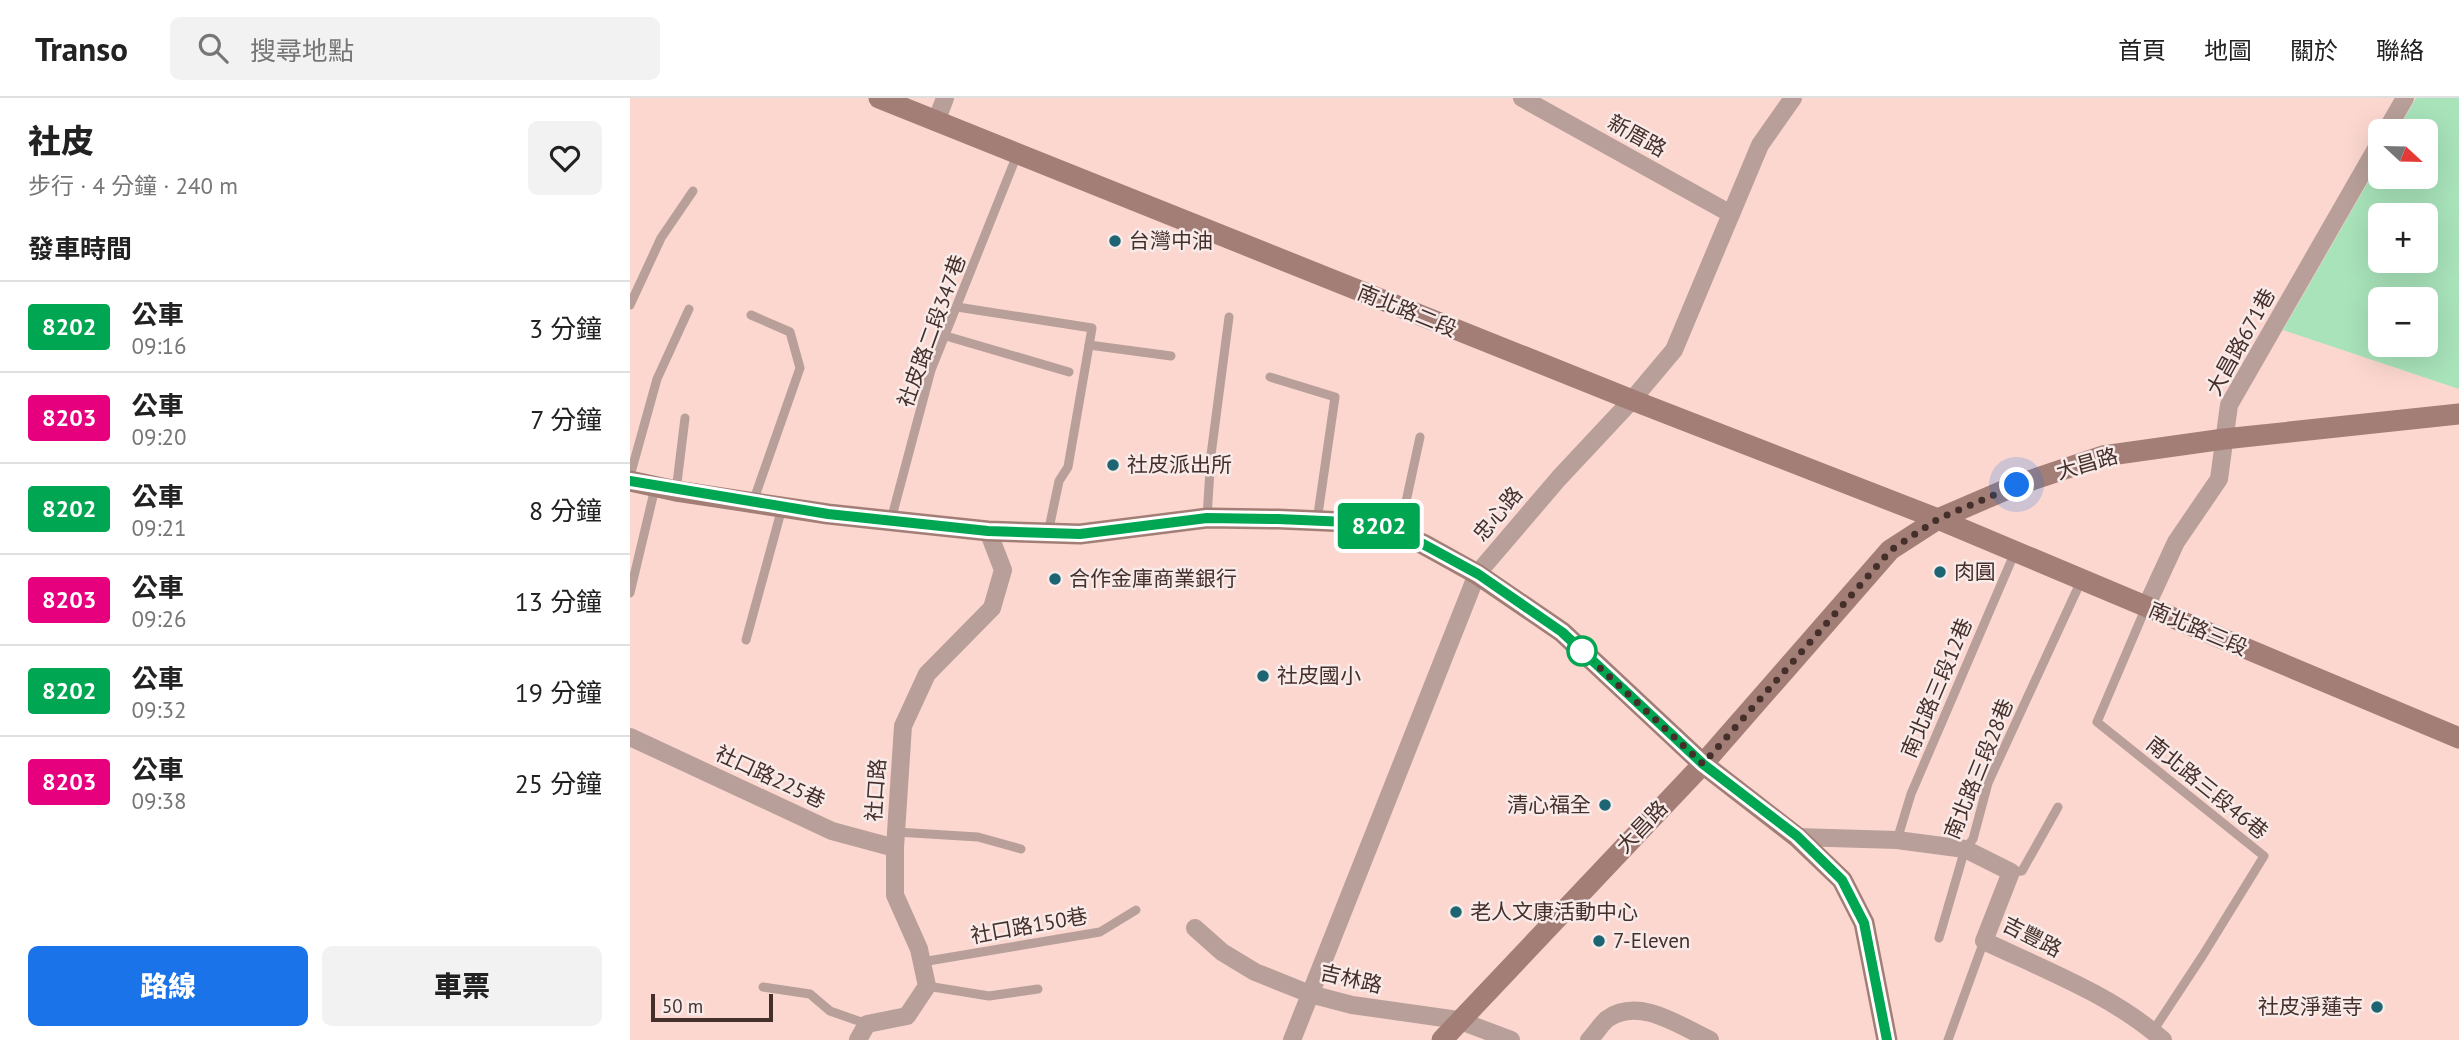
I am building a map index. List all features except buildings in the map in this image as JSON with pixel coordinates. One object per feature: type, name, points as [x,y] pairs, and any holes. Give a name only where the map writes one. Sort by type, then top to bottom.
[{"type":"street","name":"南北路二段","points":[[879,98],[1632,400],[1938,519]]},
{"type":"street","points":[[936,122],[946,98]]},
{"type":"street","name":"新厝路","points":[[1522,98],[1731,214]]},
{"type":"street","name":"忠心路","points":[[1292,1040],[1478,574],[1559,478],[1632,400],[1674,350],[1760,145],[1793,98]]},
{"type":"street","points":[[2393,119],[2405,98]]},
{"type":"street","name":"大昌路671巷","points":[[2146,607],[2176,542],[2219,479],[2229,405],[2368,163]]},
{"type":"street","name":"大昌路","points":[[1442,1040],[1458,1020],[1703,764],[1891,550],[1938,519],[2017,485],[2103,456],[2224,439],[2459,414]]},
{"type":"street","points":[[630,479],[666,489],[782,508],[988,531],[1080,534],[1207,518],[1317,521],[1370,523],[1423,544],[1478,574],[1562,632],[1703,764],[1797,836],[1842,880],[1864,923],[1887,1040]]},
{"type":"street","name":"南北路三段","points":[[1938,519],[2459,738]]},
{"type":"street","name":"社口路","points":[[928,986],[919,949],[895,895],[904,726],[927,674],[992,608],[1003,570],[988,531]]},
{"type":"street","name":"社口路225巷","points":[[630,737],[832,831],[896,840]]},
{"type":"street","points":[[1797,836],[1896,840],[1965,849],[2011,872]]},
{"type":"street","name":"吉豐路","points":[[2011,872],[1984,941],[2090,991],[2158,1035]]},
{"type":"street","name":"吉林路","points":[[1195,928],[1222,952],[1255,972],[1310,994],[1366,1007],[1458,1020],[1511,1040]]},
{"type":"street","points":[[863,1032],[907,1016],[928,986]]},
{"type":"street","points":[[1589,1040],[1607,1019],[1629,1009],[1651,1012],[1710,1040]]},
{"type":"lane","name":"社皮路二段347巷","points":[[891,522],[931,370],[1017,155]]},
{"type":"lane","points":[[630,305],[661,238],[693,191]]},
{"type":"lane","points":[[957,307],[1092,328],[1068,467],[1059,481],[1048,533]]},
{"type":"lane","points":[[630,479],[657,379],[688,309]]},
{"type":"lane","points":[[751,316],[790,332],[800,368],[753,503]]},
{"type":"lane","points":[[1207,518],[1211,455],[1229,317]]},
{"type":"lane","points":[[946,336],[1069,372]]},
{"type":"lane","points":[[1089,345],[1171,356]]},
{"type":"lane","points":[[1270,377],[1335,397],[1317,521]]},
{"type":"lane","points":[[630,593],[666,489],[685,418]]},
{"type":"lane","points":[[1399,534],[1420,437]]},
{"type":"lane","points":[[746,640],[782,508]]},
{"type":"lane","name":"南北路三段12巷","points":[[1896,840],[1911,794],[2015,552]]},
{"type":"lane","name":"南北路三段28巷","points":[[1939,938],[1965,849],[1973,839],[1988,783],[2082,579]]},
{"type":"lane","name":"南北路三段46巷","points":[[2146,607],[2097,722],[2264,856],[2158,1035]]},
{"type":"lane","points":[[2011,872],[2022,871],[2058,807]]},
{"type":"lane","points":[[896,840],[978,837],[1021,849]]},
{"type":"lane","name":"社口路150巷","points":[[922,962],[1100,932],[1136,910]]},
{"type":"lane","points":[[1948,1040],[1984,941]]},
{"type":"lane","points":[[928,986],[989,996],[1038,989]]},
{"type":"lane","points":[[762,987],[810,994],[830,1011],[863,1032]]},
{"type":"green space","points":[[2416,98],[2459,98],[2459,389],[2283,330],[2368,182],[2368,189],[2438,189],[2438,119],[2404,119]]},
{"type":"bus line","name":"8202","points":[[630,481],[782,508],[988,531],[1080,534],[1207,518],[1278,519],[1370,523],[1423,544],[1478,574],[1562,632],[1703,764],[1797,836],[1842,880],[1864,923],[1887,1040]]},
{"type":"place","name":"台灣中油","points":[[1115,241]]},
{"type":"place","name":"社皮派出所","points":[[1113,465]]},
{"type":"place","name":"肉圓","points":[[1940,572]]},
{"type":"place","name":"合作金庫商業銀行","points":[[1055,579]]},
{"type":"place","name":"社皮國小","points":[[1263,676]]},
{"type":"place","name":"清心福全","points":[[1605,805]]},
{"type":"place","name":"老人文康活動中心","points":[[1456,912]]},
{"type":"place","name":"7-Eleven","points":[[1599,941]]},
{"type":"place","name":"社皮淨蓮寺","points":[[2377,1007]]},
{"type":"route","points":[[1582,651],[1703,764],[1891,550],[1938,519],[2017,485]]}]
